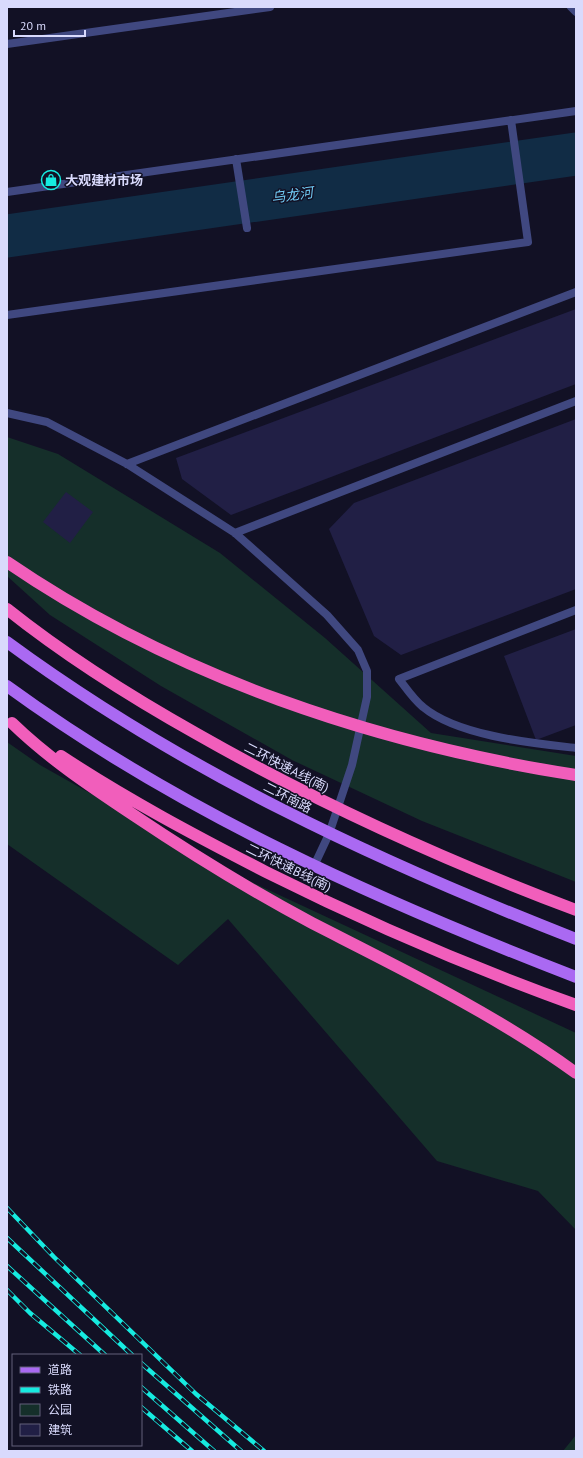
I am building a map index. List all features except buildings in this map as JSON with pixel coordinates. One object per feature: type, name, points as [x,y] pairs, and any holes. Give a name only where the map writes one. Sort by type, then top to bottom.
[{"type":"highway","points":[[7,562],[48,589],[120,629],[195,665],[275,697],[407,739],[486,758],[576,775]]},
{"type":"highway","name":"二环快速A线(南)","points":[[7,609],[117,686],[234,755],[340,810],[396,836],[503,882],[576,910]]},
{"type":"highway","points":[[10,721],[35,744],[69,771],[180,845],[288,909],[425,980],[488,1015],[576,1073]]},
{"type":"highway","name":"二环快速B线(南)","points":[[10,721],[126,796],[185,830],[276,877],[416,941],[576,1005]]},
{"type":"main road","name":"二环南路","points":[[7,642],[60,680],[158,743],[215,775],[329,834],[440,884],[576,939]]},
{"type":"main road","points":[[7,686],[83,738],[140,773],[198,806],[314,866],[426,917],[576,977]]},
{"type":"lane","points":[[7,44],[270,7]]},
{"type":"lane","points":[[571,7],[576,12]]},
{"type":"lane","points":[[7,192],[576,111]]},
{"type":"lane","points":[[7,315],[528,242],[511,120]]},
{"type":"lane","points":[[236,159],[247,228]]},
{"type":"lane","points":[[127,464],[576,292]]},
{"type":"lane","points":[[235,533],[576,401]]},
{"type":"lane","points":[[7,413],[46,422],[127,464],[235,533],[328,615],[358,650],[367,671],[367,697],[352,765],[329,834],[314,866]]},
{"type":"lane","points":[[576,610],[399,679],[422,707],[452,724],[523,742],[576,748]]},
{"type":"green space","points":[[7,437],[58,454],[220,553],[325,638],[431,733],[576,756],[576,882],[422,821],[292,760],[161,686],[50,615],[7,576]]},
{"type":"green space","points":[[7,742],[40,765],[230,872],[576,1033],[576,1230],[538,1191],[437,1161],[228,919],[178,965],[7,844]]},
{"type":"green space","points":[[576,1435],[576,1451],[563,1451]]},
{"type":"waterway","name":"乌龙河","points":[[7,236],[576,154]]},
{"type":"railway","points":[[7,1208],[54,1257],[196,1394],[264,1451]]},
{"type":"railway","points":[[7,1238],[131,1354]]},
{"type":"railway","points":[[7,1266],[104,1354]]},
{"type":"railway","points":[[7,1290],[30,1313],[79,1354]]},
{"type":"railway","points":[[142,1364],[241,1451]]},
{"type":"railway","points":[[142,1388],[214,1451]]},
{"type":"railway","points":[[142,1408],[192,1451]]},
{"type":"place","name":"大观建材市场","points":[[51,180]]}]
